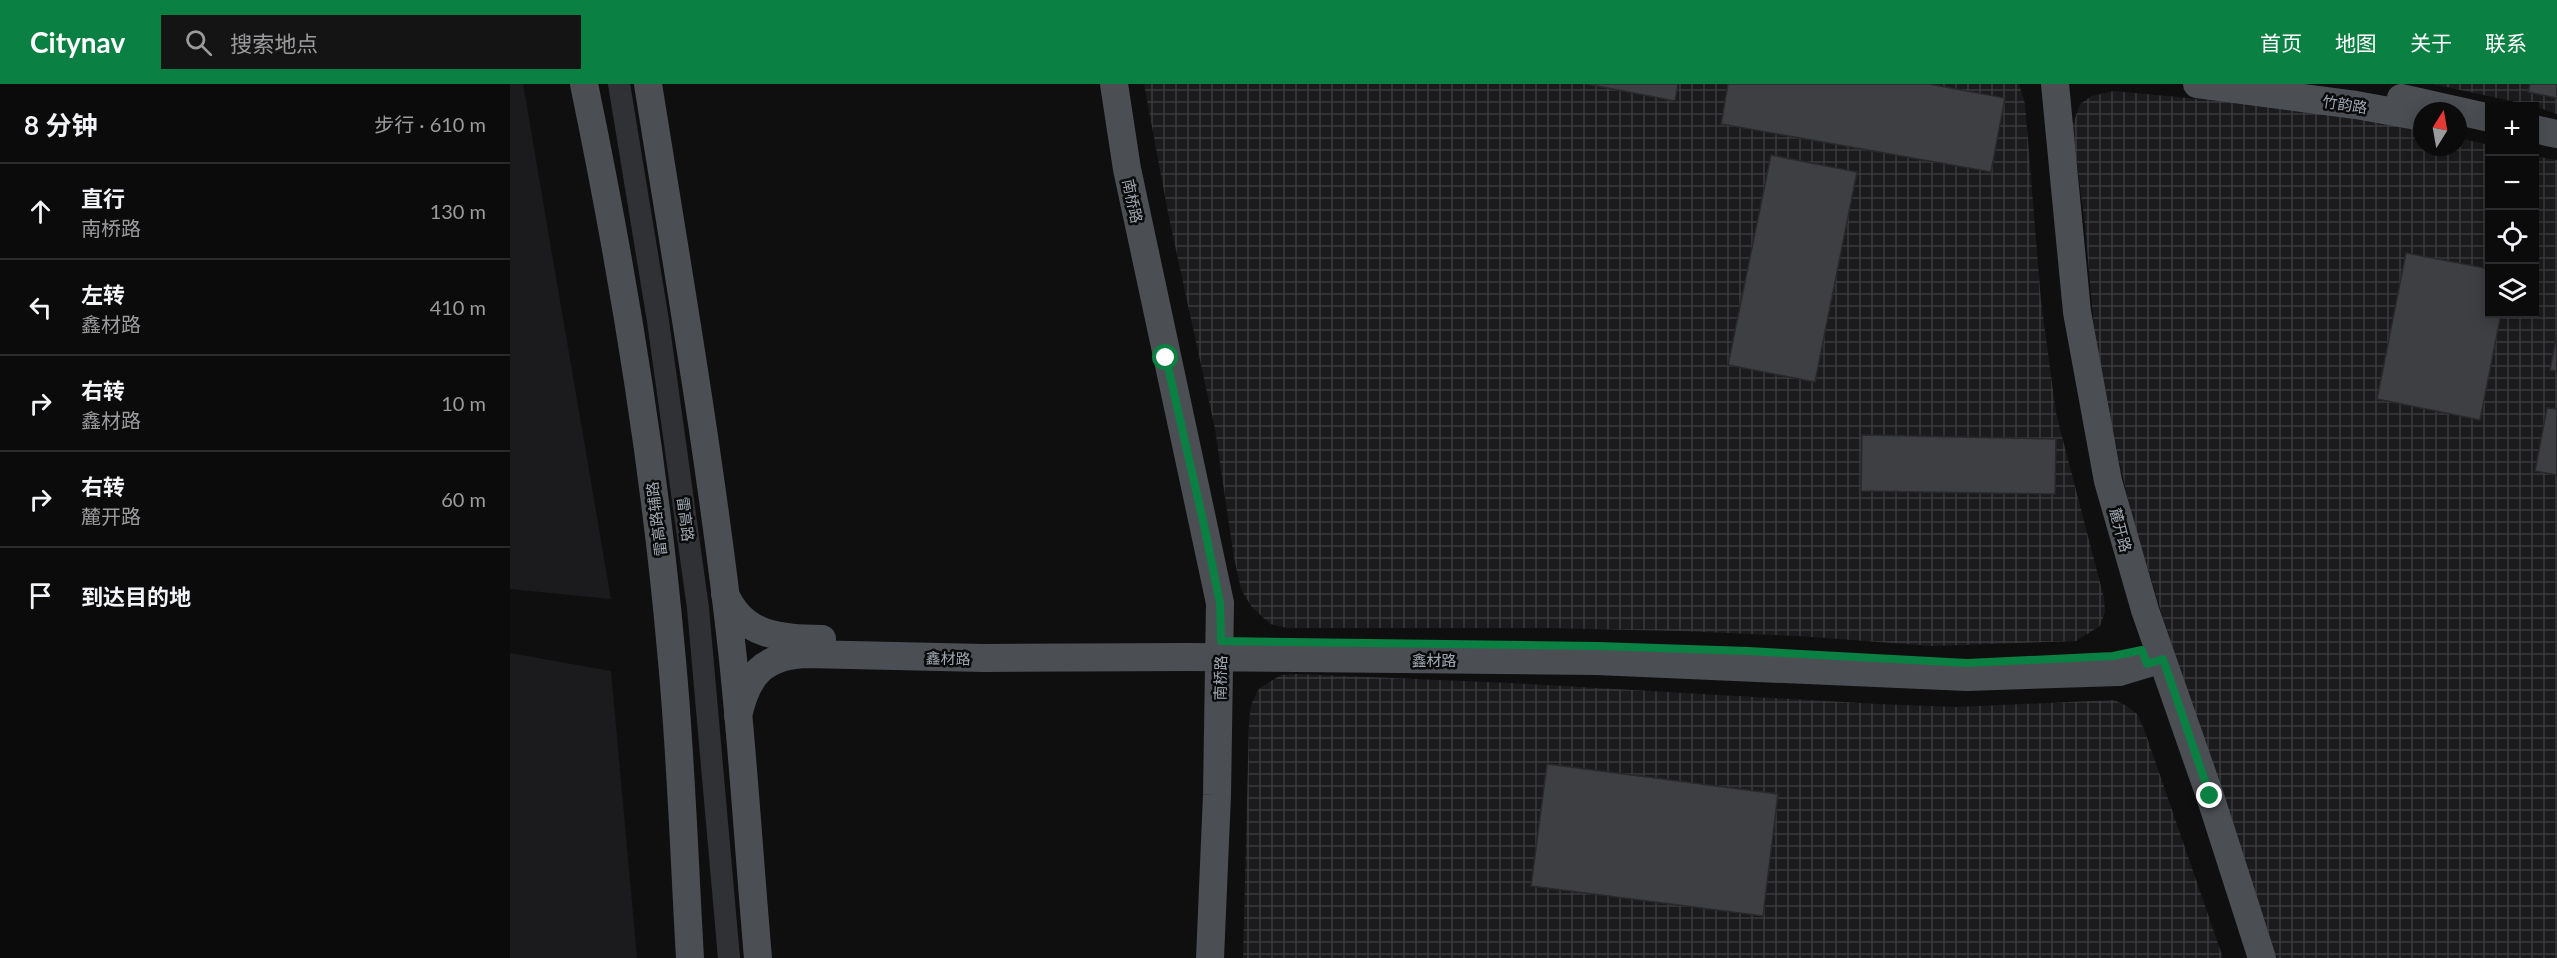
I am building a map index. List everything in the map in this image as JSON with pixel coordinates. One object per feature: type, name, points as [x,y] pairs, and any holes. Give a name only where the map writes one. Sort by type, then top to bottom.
[{"type":"main road","name":"雷高路辅路","points":[[584,84],[615,231],[639,377],[671,650],[690,958]]},
{"type":"main road","points":[[648,84],[692,354],[725,594],[738,716],[758,958]]},
{"type":"main road","name":"南桥路","points":[[1114,84],[1131,192],[1228,650],[1231,879],[1225,958]]},
{"type":"main road","name":"南桥路","points":[[1131,84],[1143,169],[1233,602],[1228,650],[1210,958]]},
{"type":"main road","name":"麓开路","points":[[2038,84],[2060,315],[2073,397],[2109,548],[2210,796],[2262,958]]},
{"type":"main road","name":"麓开路","points":[[2055,84],[2078,312],[2091,397],[2108,481],[2152,655],[2244,958]]},
{"type":"main road","name":"竹韵路","points":[[2197,84],[2346,103],[2413,115]]},
{"type":"main road","name":"竹韵路","points":[[2316,84],[2407,99],[2485,117]]},
{"type":"main road","points":[[2467,127],[2485,132]]},
{"type":"main road","points":[[2539,130],[2557,134]]},
{"type":"main road","points":[[2539,145],[2557,149]]},
{"type":"main road","name":"鑫材路","points":[[725,594],[731,607],[743,622],[765,632],[794,638],[1609,662],[1967,677],[2119,672],[2152,655]]},
{"type":"main road","name":"鑫材路","points":[[738,716],[746,689],[761,667],[772,660],[795,655],[984,658],[1228,650]]},
{"type":"street","name":"雷高路","points":[[619,84],[660,333],[697,597],[729,958]]},
{"type":"street","name":"雷高路","points":[[628,84],[688,463],[705,596],[737,958]]},
{"type":"shaded area","points":[[510,84],[523,84],[611,599],[510,589]]},
{"type":"shaded area","points":[[1144,84],[2019,84],[2025,104],[2041,301],[2056,413],[2104,598],[2105,612],[2100,626],[2076,641],[1932,646],[1798,636],[1678,631],[1549,628],[1287,628],[1270,624],[1251,606],[1241,589],[1234,558],[1215,429],[1169,218]]},
{"type":"shaded area","points":[[2433,84],[2557,84],[2557,114],[2539,108],[2539,102],[2516,102]]},
{"type":"shaded area","points":[[2114,91],[2274,106],[2413,128],[2413,156],[2467,156],[2467,140],[2485,144],[2485,318],[2539,318],[2539,157],[2557,160],[2557,958],[2277,958],[2164,621],[2132,517],[2106,404],[2095,341],[2085,225],[2072,127],[2080,104],[2092,96]]},
{"type":"shaded area","points":[[510,653],[611,671],[637,958],[510,958]]},
{"type":"shaded area","points":[[1281,675],[1956,707],[2114,700],[2137,714],[2144,729],[2223,958],[1243,958],[1251,705],[1258,690],[1269,682]]},
{"type":"building","points":[[1587,84],[1678,84],[1675,101]]},
{"type":"building","points":[[1728,84],[1929,84],[2005,98],[1991,172],[1721,124]]},
{"type":"building","points":[[2530,84],[2557,84],[2557,98],[2528,92]]},
{"type":"building","points":[[1771,155],[1857,172],[1815,382],[1728,365]]},
{"type":"building","points":[[2406,253],[2485,268],[2485,318],[2500,318],[2480,420],[2377,399]]},
{"type":"building","points":[[2557,334],[2557,371],[2550,370]]},
{"type":"building","points":[[2547,408],[2557,409],[2557,475],[2535,471]]},
{"type":"building","points":[[1862,435],[2056,439],[2055,494],[1861,491]]},
{"type":"building","points":[[1547,764],[1778,794],[1763,916],[1531,886]]},
{"type":"route","points":[[1166,358],[1220,603],[1221,641],[1598,646],[1748,651],[1967,663],[2113,656],[2142,650],[2147,664],[2163,659],[2210,796]]}]
